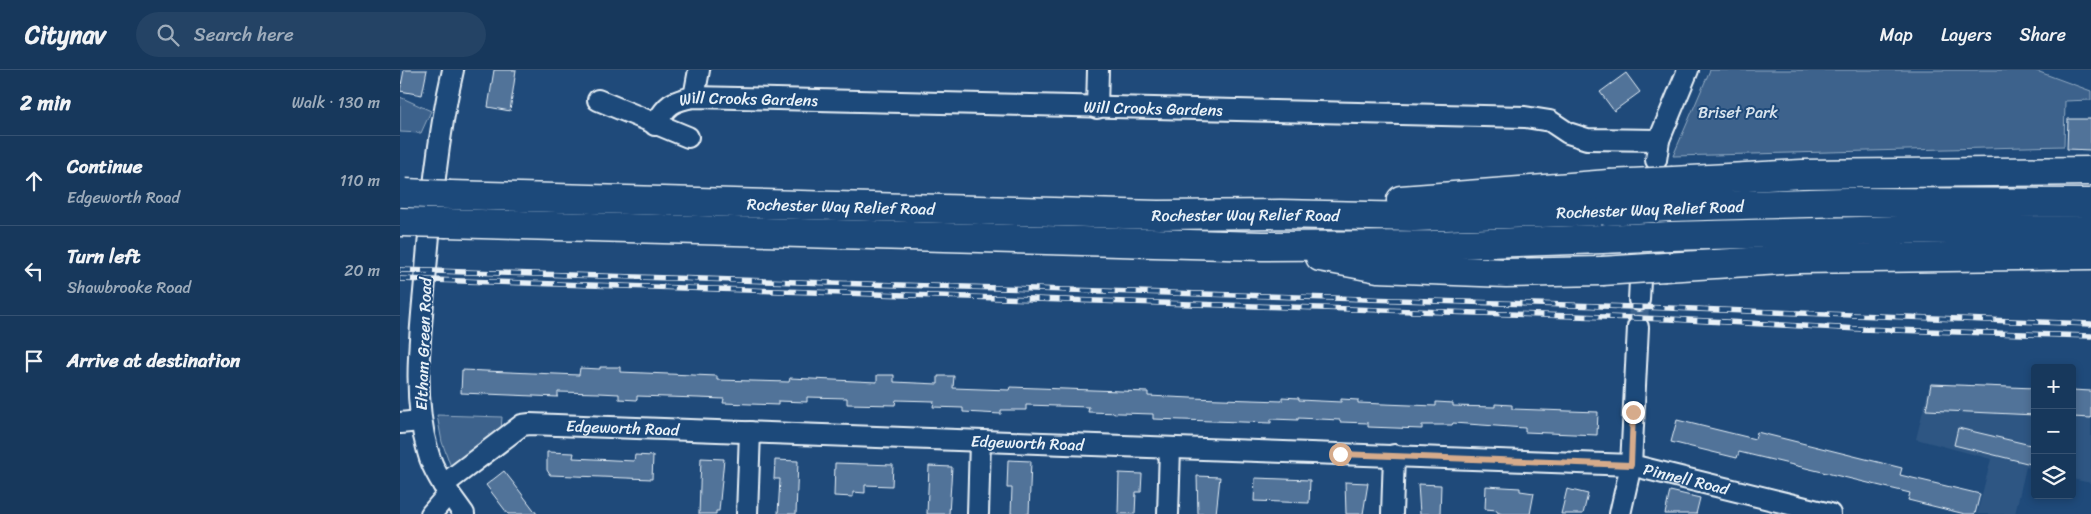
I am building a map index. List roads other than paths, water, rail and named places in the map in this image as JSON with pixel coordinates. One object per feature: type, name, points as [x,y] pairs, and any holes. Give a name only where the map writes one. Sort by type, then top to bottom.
[{"type":"highway","points":[[1280,214],[1413,199],[1609,184],[1672,194],[1812,174],[2091,172]]},
{"type":"highway","name":"Rochester Way Relief Road","points":[[402,193],[1158,215],[1280,214],[1415,217],[1606,211],[1672,194],[1876,202],[2091,203]]},
{"type":"highway","name":"Rochester Way Relief Road","points":[[400,222],[1262,246],[1432,245],[1906,230],[2091,230]]},
{"type":"highway","points":[[1262,246],[1378,268],[1506,273],[1602,272],[1798,259],[2091,255]]},
{"type":"street","name":"Eltham Green Road","points":[[453,70],[440,134],[421,326],[420,421],[428,453],[446,489],[464,514]]},
{"type":"street","points":[[694,97],[699,70]]},
{"type":"street","points":[[1097,108],[1098,70]]},
{"type":"street","name":"Will Crooks Gardens","points":[[656,125],[664,110],[675,100],[694,97],[1525,117],[1550,121],[1568,133],[1587,139],[1658,150],[1688,70]]},
{"type":"street","name":"Will Crooks Gardens","points":[[598,100],[688,138]]},
{"type":"street","points":[[1639,300],[1640,280]]},
{"type":"street","points":[[1620,514],[1631,465],[1638,327]]},
{"type":"street","points":[[400,423],[420,421]]},
{"type":"street","name":"Edgeworth Road","points":[[431,514],[446,489],[516,430],[530,424],[1631,465]]},
{"type":"street","points":[[747,514],[750,432]]},
{"type":"street","points":[[978,514],[980,441]]},
{"type":"street","points":[[1168,514],[1170,448]]},
{"type":"street","points":[[1392,514],[1394,455]]},
{"type":"street","name":"Pinnell Road","points":[[1631,465],[1830,514]]},
{"type":"tunnel","points":[[1638,327],[1639,300]]},
{"type":"railway","points":[[400,270],[1668,308],[2091,324]]},
{"type":"railway","points":[[400,279],[1669,319],[1860,329],[2091,336]]},
{"type":"park label","name":"Briset Park","points":[[1738,112]]}]
